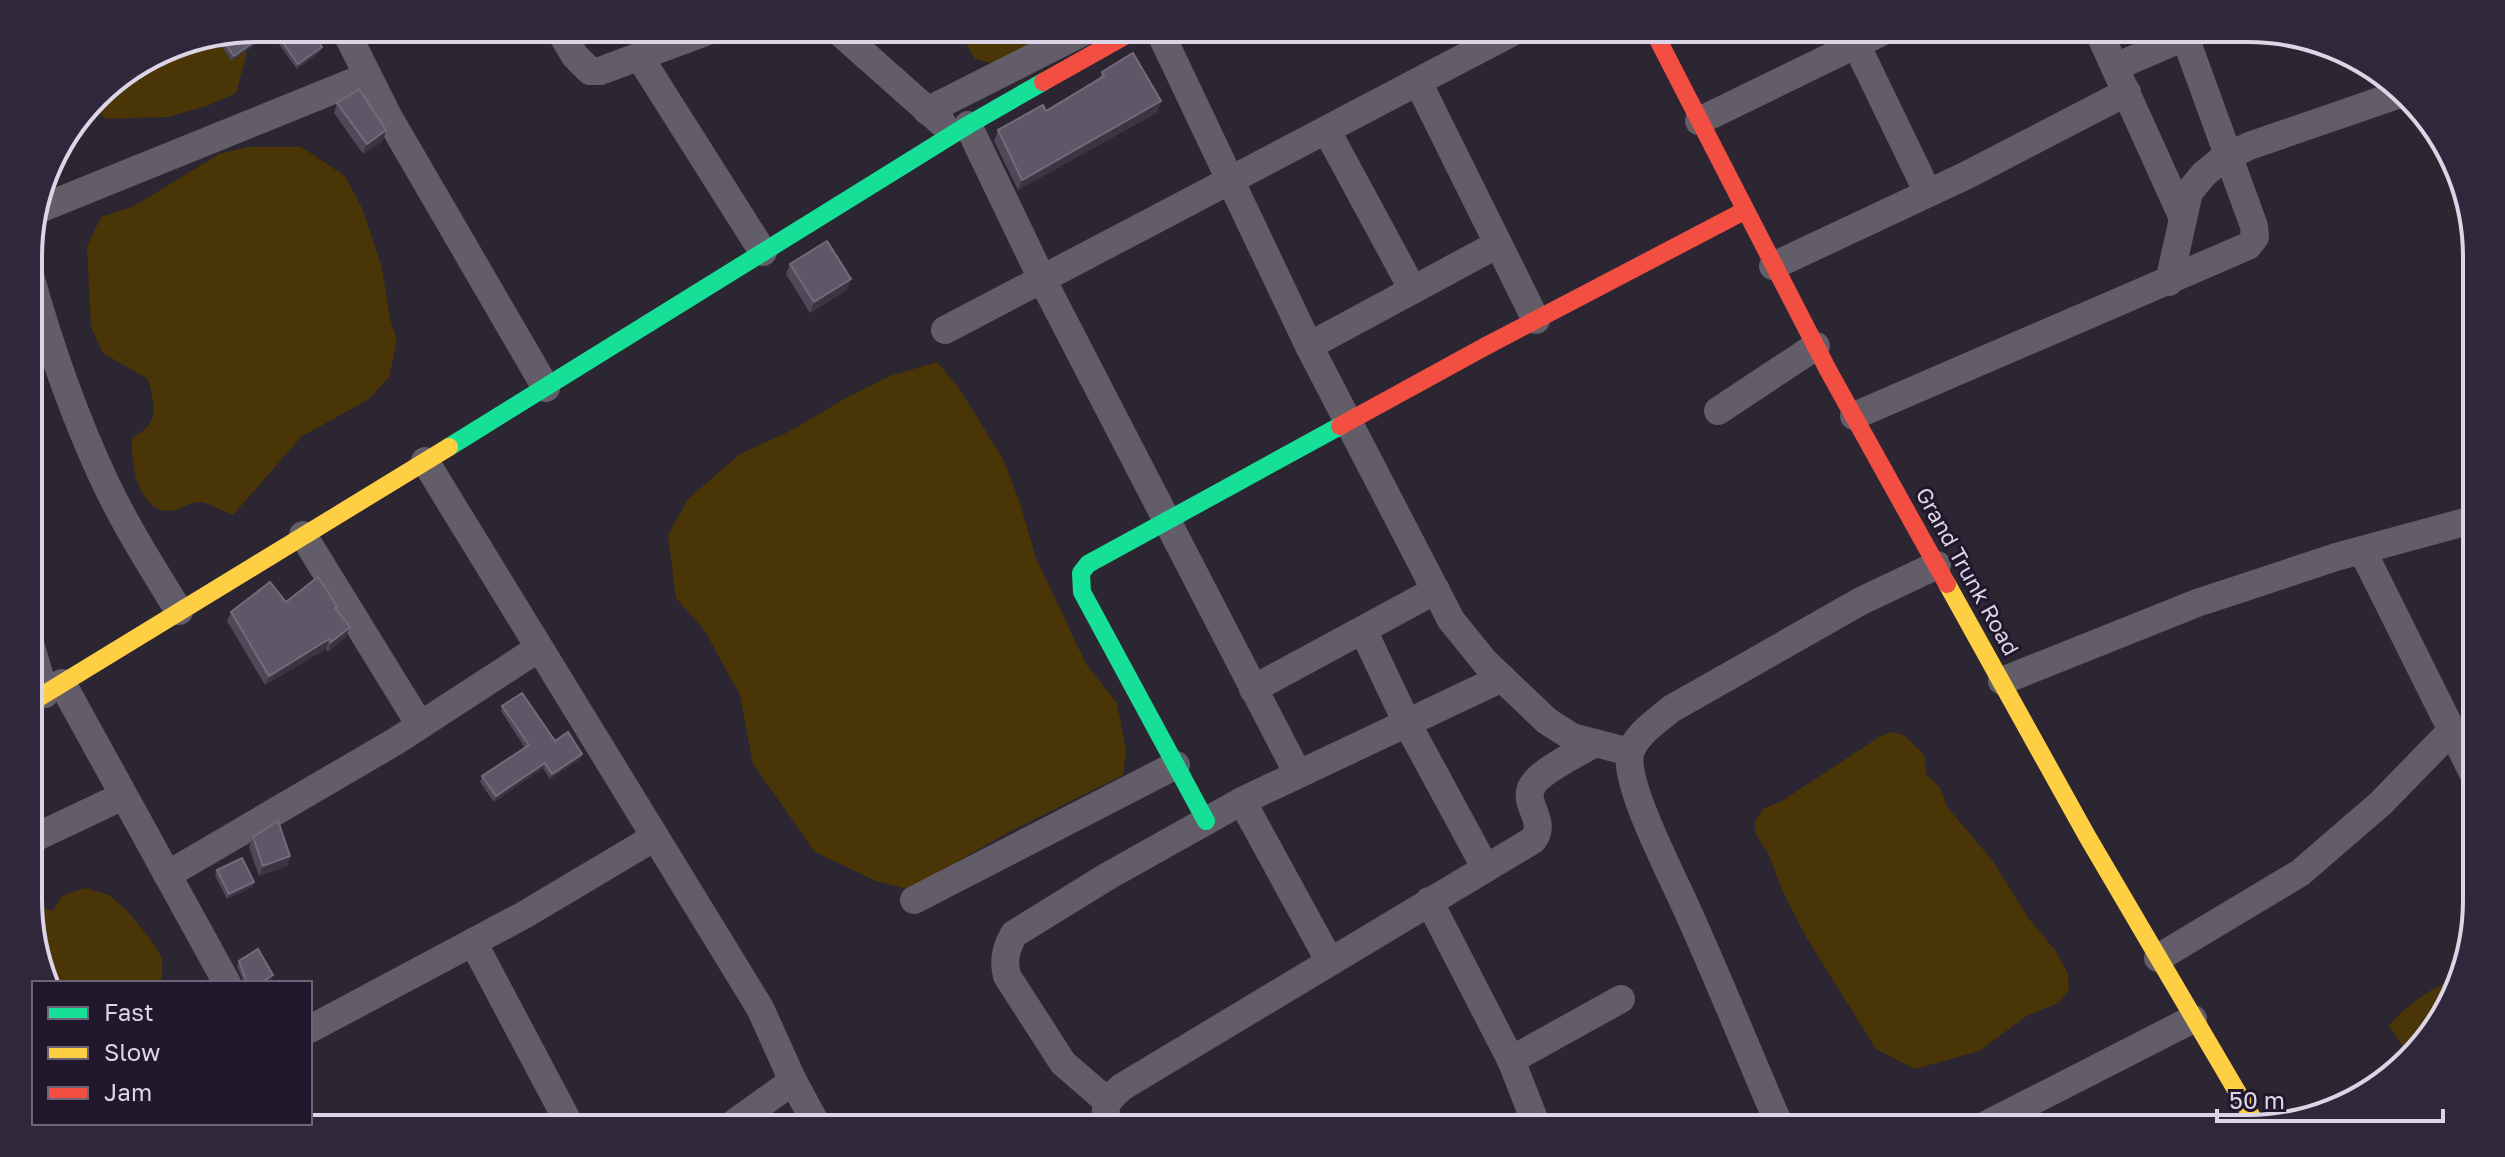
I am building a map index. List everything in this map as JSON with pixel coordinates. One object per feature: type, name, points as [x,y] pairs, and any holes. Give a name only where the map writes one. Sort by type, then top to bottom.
[{"type":"street","points":[[351,42],[388,116],[546,388]]},
{"type":"street","points":[[566,42],[590,71],[600,71],[678,42]]},
{"type":"street","points":[[851,42],[945,122],[1042,279],[1298,774]]},
{"type":"street","points":[[226,981],[123,796],[46,693],[763,252],[945,122],[1069,42]]},
{"type":"street","points":[[945,122],[1110,42]]},
{"type":"street","points":[[1164,42],[1309,346],[1464,638],[1547,721],[1572,737],[1630,752]]},
{"type":"street","points":[[945,330],[1494,42]]},
{"type":"street","name":"Grand Trunk Road","points":[[1659,42],[1744,211],[1854,416],[2158,958],[2251,1115]]},
{"type":"street","points":[[1699,121],[1824,60],[1850,42]]},
{"type":"street","points":[[1861,42],[1928,193]]},
{"type":"street","points":[[2103,42],[2182,216]]},
{"type":"street","points":[[1773,266],[1928,193],[2180,42]]},
{"type":"street","points":[[1854,416],[2248,246],[2255,237],[2254,226],[2230,155],[2199,42]]},
{"type":"street","points":[[639,56],[763,252]]},
{"type":"street","points":[[48,205],[368,76]]},
{"type":"street","points":[[1418,82],[1536,320]]},
{"type":"street","points":[[2169,282],[2189,192],[2204,174],[2249,146],[2391,97]]},
{"type":"street","points":[[1327,131],[1413,290]]},
{"type":"street","points":[[1206,821],[1082,592],[1078,579],[1081,571],[1088,564],[1350,420],[1744,211]]},
{"type":"street","points":[[1309,346],[1498,244]]},
{"type":"street","points":[[42,320],[105,483],[134,539],[179,611]]},
{"type":"street","points":[[1718,411],[1816,346]]},
{"type":"street","points":[[425,461],[760,1008],[811,1115]]},
{"type":"street","points":[[2002,681],[2197,603],[2362,550],[2463,523]]},
{"type":"street","points":[[303,535],[420,725]]},
{"type":"street","points":[[2362,550],[2463,752]]},
{"type":"street","points":[[1775,1115],[1689,913],[1653,837],[1632,773],[1630,752],[1645,732],[1671,709],[1861,601],[1937,565]]},
{"type":"street","points":[[1253,689],[1436,590]]},
{"type":"street","points":[[1363,630],[1407,723],[1485,867]]},
{"type":"street","points":[[167,875],[420,725],[539,648]]},
{"type":"street","points":[[1107,1101],[1075,1075],[1048,1043],[1007,976],[1004,963],[1007,946],[1014,934],[1242,801],[1502,678]]},
{"type":"street","points":[[2158,958],[2300,873],[2381,803],[2452,730]]},
{"type":"street","points":[[1105,1115],[1107,1101],[1122,1087],[1533,840],[1539,832],[1530,797],[1534,783],[1595,743]]},
{"type":"street","points":[[914,900],[1176,765]]},
{"type":"street","points":[[42,834],[123,796]]},
{"type":"street","points":[[1242,801],[1330,962]]},
{"type":"street","points":[[312,1028],[524,915],[655,837]]},
{"type":"street","points":[[1429,901],[1511,1060],[1533,1115]]},
{"type":"street","points":[[473,942],[565,1115]]},
{"type":"street","points":[[1511,1060],[1621,999]]},
{"type":"street","points":[[2008,1115],[2193,1019]]},
{"type":"street","points":[[746,1115],[793,1081]]},
{"type":"shaded area","points":[[241,42],[247,53],[236,93],[207,106],[167,117],[106,119],[98,112],[126,86],[174,58],[201,49]]},
{"type":"shaded area","points":[[965,42],[1039,42],[992,63],[975,59]]},
{"type":"shaded area","points":[[247,147],[301,147],[345,176],[362,208],[382,267],[390,319],[397,341],[389,377],[369,399],[301,437],[233,515],[198,502],[168,511],[149,502],[138,482],[132,438],[152,420],[153,398],[148,379],[103,353],[91,327],[87,246],[101,217],[134,206],[219,154]]},
{"type":"shaded area","points":[[937,362],[959,388],[1003,459],[1036,558],[1086,664],[1117,703],[1126,751],[1123,775],[1009,832],[909,889],[876,881],[815,852],[753,764],[740,695],[705,631],[676,598],[668,535],[688,499],[740,454],[790,431],[890,376]]},
{"type":"shaded area","points":[[1892,732],[1904,735],[1924,755],[1926,774],[1940,788],[1947,807],[1992,860],[2068,973],[2069,990],[2058,1003],[2028,1015],[1979,1051],[1915,1069],[1876,1049],[1806,937],[1782,890],[1769,855],[1755,833],[1755,821],[1763,809],[1782,801],[1879,737]]},
{"type":"shaded area","points":[[85,888],[109,895],[128,912],[162,957],[162,981],[57,981],[49,956],[43,907],[53,911],[62,896]]},
{"type":"shaded area","points":[[2447,983],[2427,1020],[2404,1048],[2389,1026],[2404,1010]]},
{"type":"building","points":[[254,42],[234,56],[226,44]]},
{"type":"building","points":[[283,42],[319,42],[322,47],[298,64]]},
{"type":"building","points":[[1133,53],[1161,101],[1022,180],[998,130],[1043,105],[1046,111],[1104,76],[1102,72]]},
{"type":"building","points":[[359,89],[386,130],[367,144],[337,103]]},
{"type":"building","points":[[827,241],[851,279],[814,302],[790,264]]},
{"type":"building","points":[[318,577],[350,627],[331,642],[329,639],[269,676],[231,612],[270,582],[286,602]]},
{"type":"building","points":[[522,693],[555,741],[568,732],[582,754],[552,774],[545,763],[496,796],[482,776],[529,745],[502,706]]},
{"type":"building","points":[[278,821],[290,856],[263,866],[253,837]]},
{"type":"building","points":[[242,858],[254,882],[229,894],[217,870]]},
{"type":"building","points":[[258,949],[273,975],[263,981],[246,981],[239,961]]},
{"type":"traffic: fast","points":[[449,447],[968,125],[1043,82]]},
{"type":"traffic: fast","points":[[1206,821],[1082,592],[1081,573],[1088,564],[1340,426]]},
{"type":"traffic: slow","points":[[42,696],[449,447]]},
{"type":"traffic: slow","points":[[1947,584],[2087,836],[2251,1115]]},
{"type":"traffic: jam","points":[[1043,82],[1114,42]]},
{"type":"traffic: jam","points":[[1659,42],[1828,370],[1947,584]]},
{"type":"traffic: jam","points":[[1340,426],[1744,211]]}]
